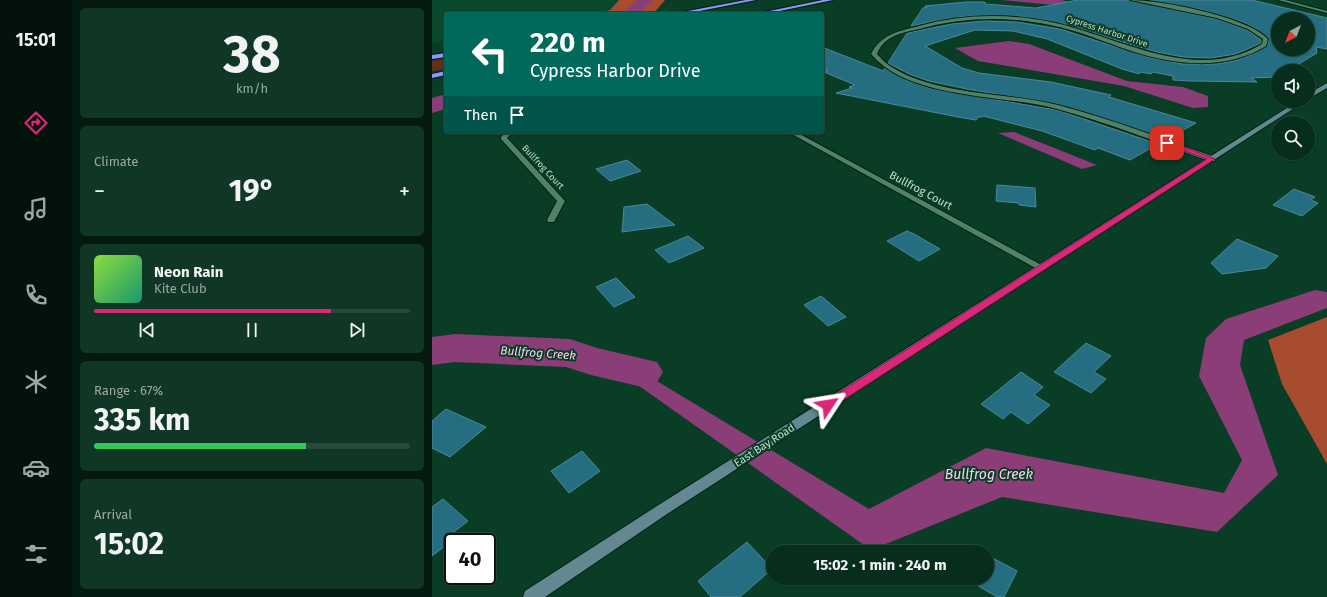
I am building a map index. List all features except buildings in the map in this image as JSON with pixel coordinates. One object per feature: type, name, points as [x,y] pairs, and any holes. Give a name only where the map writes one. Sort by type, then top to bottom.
[{"type":"highway","points":[[688,12],[754,0]]},
{"type":"highway","points":[[768,12],[831,0]]},
{"type":"highway","points":[[432,57],[444,55]]},
{"type":"highway","points":[[432,76],[444,73]]},
{"type":"street","name":"Cypress Harbor Drive","points":[[1132,0],[1184,8],[1213,15],[1251,28],[1266,39],[1264,45],[1239,57],[1218,60],[1189,60],[1143,53],[1082,31],[1053,24],[1004,17],[978,17],[944,20],[897,33],[886,37],[876,48],[874,54],[878,60],[887,67],[921,82],[966,93],[1047,105],[1096,118],[1212,159]]},
{"type":"street","points":[[1280,0],[1327,12]]},
{"type":"street","points":[[1315,93],[1327,85]]},
{"type":"street","name":"East Bay Road","points":[[532,597],[567,572],[662,510],[1291,108]]},
{"type":"street","name":"Bullfrog Court","points":[[508,134],[503,138],[561,201],[551,220]]},
{"type":"street","name":"Bullfrog Court","points":[[795,134],[1042,268]]},
{"type":"shaded area","points":[[432,0],[619,0],[610,10],[602,12],[444,12],[444,40],[432,43]]},
{"type":"shaded area","points":[[619,0],[665,0],[655,12],[602,12],[610,10]]},
{"type":"shaded area","points":[[444,58],[444,69],[432,71],[432,61]]},
{"type":"shaded area","points":[[1327,317],[1327,464],[1282,384],[1268,340]]},
{"type":"water","points":[[1001,0],[1062,0],[1086,8]]},
{"type":"water","points":[[1009,41],[1029,44],[1127,81],[1183,87],[1208,96],[1208,107],[1193,108],[1124,86],[978,61],[955,48]]},
{"type":"water","points":[[1014,132],[1097,165],[1082,169],[998,133]]},
{"type":"water","name":"Bullfrog Creek","points":[[1315,290],[1327,292],[1327,308],[1244,340],[1240,365],[1278,475],[1217,532],[1002,497],[883,545],[864,545],[625,376],[642,372],[869,509],[986,448],[1224,493],[1242,460],[1199,376],[1206,338],[1226,319]]},
{"type":"waterway","name":"Bullfrog Creek","points":[[632,12],[646,0]]},
{"type":"waterway","name":"Bullfrog Creek","points":[[432,106],[444,102]]},
{"type":"waterway","name":"Bullfrog Creek","points":[[432,351],[455,348],[570,353],[591,361],[642,372]]},
{"type":"route","points":[[828,405],[1212,159],[1167,143]]}]
